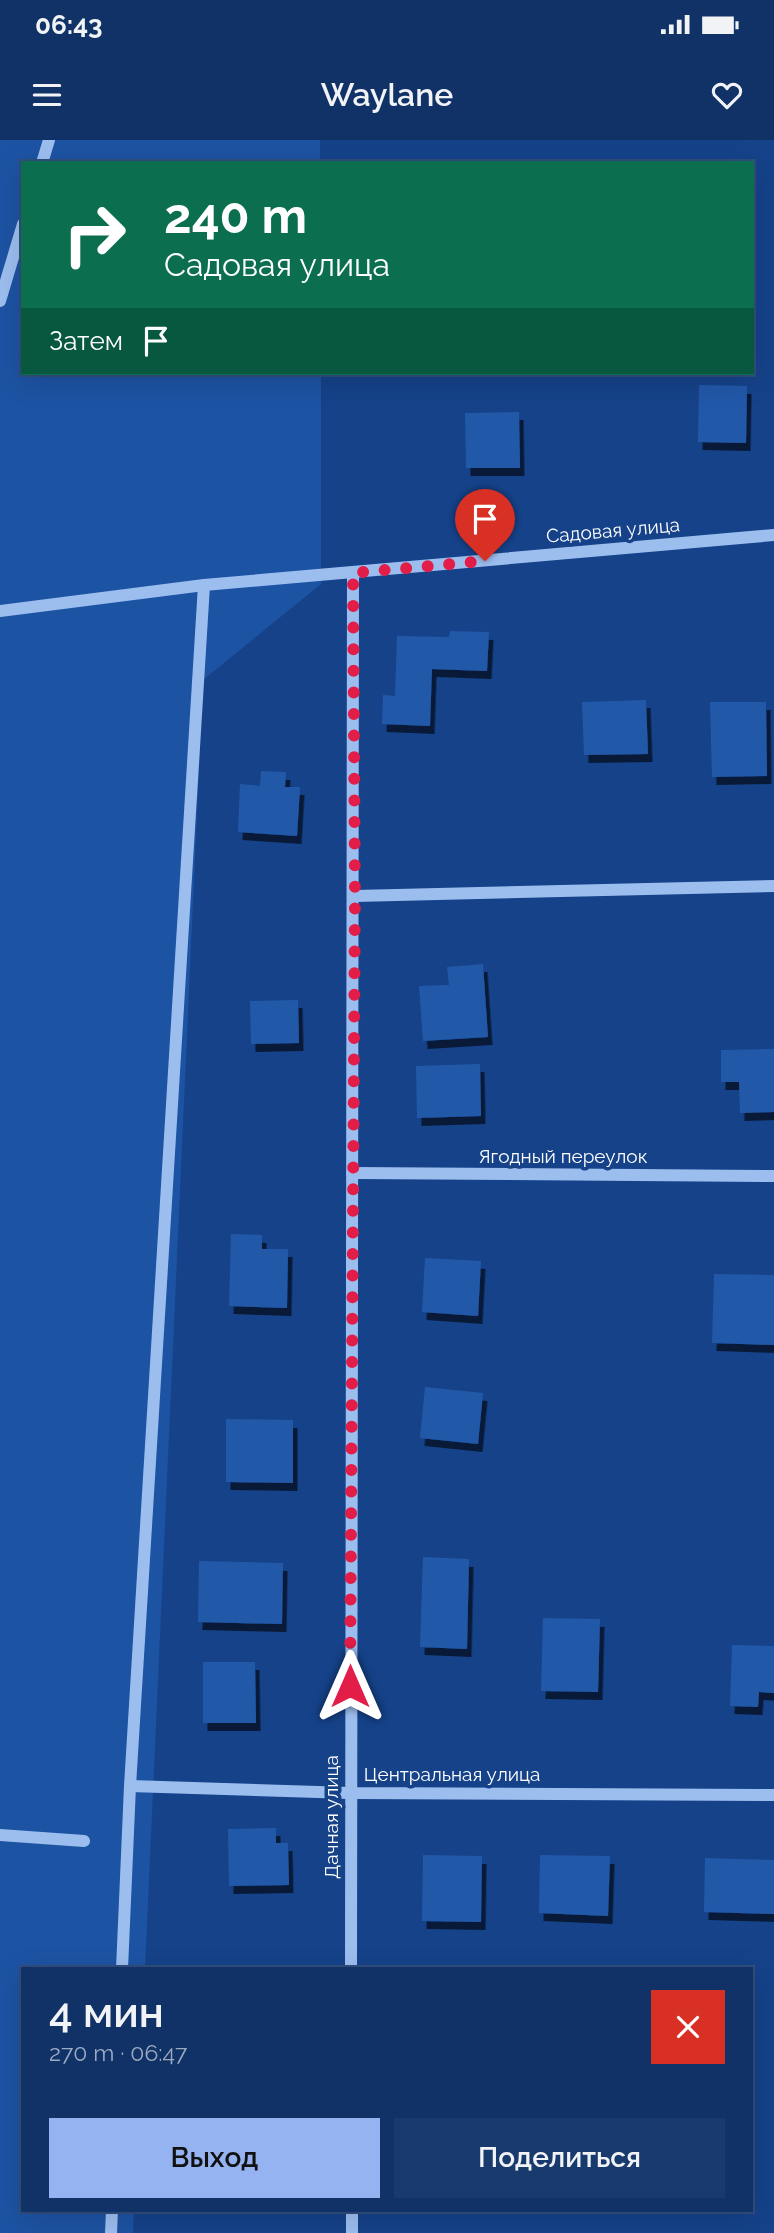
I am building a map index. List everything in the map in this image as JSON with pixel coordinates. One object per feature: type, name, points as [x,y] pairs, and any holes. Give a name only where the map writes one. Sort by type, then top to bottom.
[{"type":"street","points":[[43,161],[49,140]]},
{"type":"street","points":[[0,301],[21,231]]},
{"type":"street","name":"Садовая улица","points":[[0,611],[204,585],[774,534]]},
{"type":"street","name":"Дачная улица","points":[[351,1967],[355,896],[353,573]]},
{"type":"street","points":[[122,1967],[130,1786],[204,585]]},
{"type":"street","points":[[355,896],[774,886]]},
{"type":"street","name":"Ягодный переулок","points":[[352,1173],[774,1176]]},
{"type":"street","name":"Центральная улица","points":[[130,1786],[350,1793],[774,1794]]},
{"type":"street","points":[[0,1835],[84,1841]]},
{"type":"street","points":[[111,2233],[112,2212]]},
{"type":"street","points":[[352,2212],[352,2233]]},
{"type":"shaded area","points":[[0,140],[320,140],[320,161],[21,161],[21,375],[321,375],[321,584],[203,680],[145,1967],[21,1967],[21,2212],[134,2212],[133,2233],[0,2233]]},
{"type":"building","points":[[699,385],[747,386],[746,443],[698,442]]},
{"type":"building","points":[[519,412],[520,468],[466,468],[465,413]]},
{"type":"building","points":[[450,631],[489,632],[487,671],[432,669],[430,726],[382,724],[383,695],[395,696],[397,636],[449,637]]},
{"type":"building","points":[[646,700],[648,754],[584,755],[582,702]]},
{"type":"building","points":[[710,702],[766,702],[767,776],[712,777]]},
{"type":"building","points":[[261,771],[286,772],[285,787],[300,787],[297,836],[238,832],[240,784],[260,786]]},
{"type":"building","points":[[483,964],[488,1037],[423,1041],[419,986],[449,985],[447,967]]},
{"type":"building","points":[[298,1000],[299,1043],[251,1044],[250,1001]]},
{"type":"building","points":[[774,1049],[774,1112],[740,1113],[739,1082],[721,1082],[721,1050]]},
{"type":"building","points":[[480,1064],[481,1116],[417,1118],[416,1066]]},
{"type":"building","points":[[231,1234],[262,1235],[262,1249],[288,1249],[287,1308],[229,1306]]},
{"type":"building","points":[[425,1258],[481,1261],[478,1316],[422,1312]]},
{"type":"building","points":[[714,1274],[774,1275],[774,1345],[712,1343]]},
{"type":"building","points":[[425,1387],[483,1393],[478,1444],[420,1438]]},
{"type":"building","points":[[226,1419],[293,1420],[293,1483],[226,1482]]},
{"type":"building","points":[[423,1557],[469,1559],[467,1649],[420,1647]]},
{"type":"building","points":[[199,1561],[283,1563],[282,1624],[198,1622]]},
{"type":"building","points":[[543,1618],[600,1619],[598,1692],[541,1691]]},
{"type":"building","points":[[732,1645],[774,1646],[774,1693],[759,1692],[758,1707],[730,1706]]},
{"type":"building","points":[[203,1662],[255,1662],[256,1723],[203,1723]]},
{"type":"building","points":[[276,1828],[276,1843],[288,1843],[289,1885],[229,1886],[228,1829]]},
{"type":"building","points":[[423,1855],[482,1856],[481,1922],[422,1921]]},
{"type":"building","points":[[540,1855],[610,1856],[608,1916],[539,1913]]},
{"type":"building","points":[[705,1858],[774,1860],[774,1914],[704,1912]]},
{"type":"route","points":[[350,1686],[355,896],[353,573],[485,561]]}]
